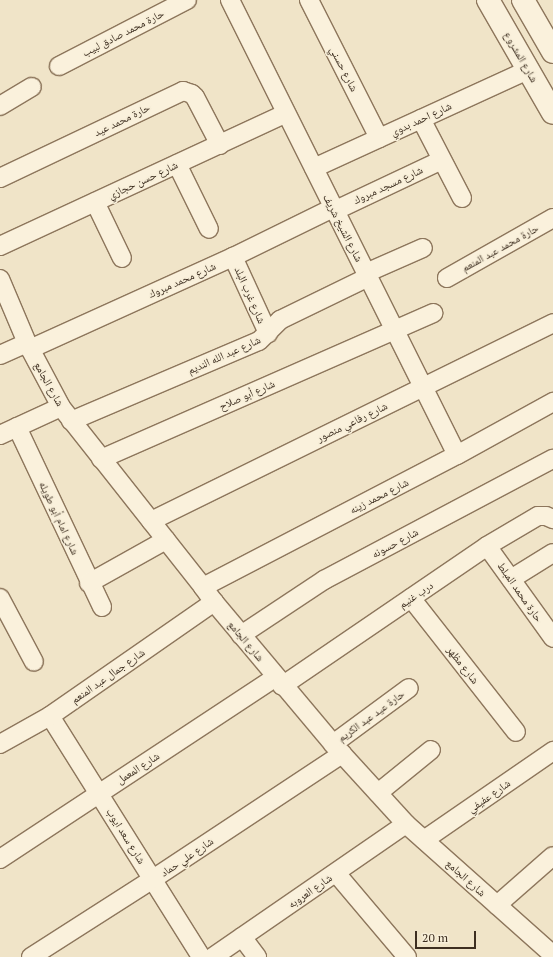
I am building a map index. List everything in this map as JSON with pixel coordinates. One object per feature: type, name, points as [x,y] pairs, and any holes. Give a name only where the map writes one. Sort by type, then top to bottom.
[{"type":"street","name":"حارة محمد صادق لبيب","points":[[59,66],[187,0]]},
{"type":"street","name":"شارع الشيخ شريف","points":[[230,0],[285,114],[314,168],[457,455]]},
{"type":"street","name":"شارع حسني","points":[[308,0],[379,138]]},
{"type":"street","name":"شارع المشروع","points":[[488,0],[553,113]]},
{"type":"street","points":[[523,0],[553,52]]},
{"type":"street","name":"شارع احمد بدوي","points":[[314,168],[528,70]]},
{"type":"street","points":[[0,106],[32,87]]},
{"type":"street","name":"حارة محمد عيد","points":[[0,178],[183,91],[192,94],[195,97],[220,144]]},
{"type":"street","name":"شارع حسن حجازي","points":[[0,246],[285,114]]},
{"type":"street","points":[[421,119],[462,198]]},
{"type":"street","name":"شارع مسجد مبروك","points":[[334,210],[442,160]]},
{"type":"street","points":[[177,164],[209,229]]},
{"type":"street","points":[[95,202],[122,258]]},
{"type":"street","name":"شارع محمد مبروك","points":[[0,355],[28,346],[233,257],[334,210]]},
{"type":"street","name":"حارة محمد عبد المنعم","points":[[447,278],[553,218]]},
{"type":"street","name":"شارع عبد الله النديم","points":[[72,422],[258,341],[268,334],[280,320],[423,248]]},
{"type":"street","name":"شارع غرب البلد","points":[[233,257],[268,334]]},
{"type":"street","name":"شارع الجامع","points":[[0,279],[28,346],[61,407],[100,459],[241,635],[337,749],[406,824],[496,905],[551,950]]},
{"type":"street","name":"شارع أبو صلاح","points":[[100,459],[433,313]]},
{"type":"street","name":"شارع رفاعي منصور","points":[[151,521],[422,386],[553,323]]},
{"type":"street","name":"شارع محمد زينه","points":[[203,586],[457,455],[553,402]]},
{"type":"street","points":[[0,435],[61,407]]},
{"type":"street","name":"شارع امام أبو طويله","points":[[17,428],[89,583],[102,607]]},
{"type":"street","name":"شارع حسونه","points":[[241,635],[324,580],[553,459]]},
{"type":"street","name":"درب غنيم","points":[[279,681],[411,598],[487,546],[538,516],[546,516],[553,519]]},
{"type":"street","points":[[89,583],[166,540]]},
{"type":"street","name":"حارة محمد المبلط","points":[[487,546],[553,638]]},
{"type":"street","points":[[511,579],[553,554]]},
{"type":"street","points":[[0,598],[34,662]]},
{"type":"street","name":"شارع مظهر","points":[[411,598],[516,732]]},
{"type":"street","name":"شارع جمال عبد المنعم","points":[[0,744],[50,716],[214,602]]},
{"type":"street","name":"شارع المعمل","points":[[0,859],[99,794],[279,681]]},
{"type":"street","name":"حارة عيد عبد الكريم","points":[[337,749],[409,688]]},
{"type":"street","name":"شارع سعد ايوب","points":[[50,716],[201,957]]},
{"type":"street","name":"شارع علي حماد","points":[[30,957],[153,879],[337,749]]},
{"type":"street","points":[[378,793],[431,750]]},
{"type":"street","name":"شارع عفيفي","points":[[424,840],[553,751]]},
{"type":"street","name":"شارع العروبه","points":[[213,957],[406,824]]},
{"type":"street","points":[[496,905],[553,856]]},
{"type":"street","points":[[336,873],[407,957]]},
{"type":"street","points":[[242,937],[257,957]]}]
